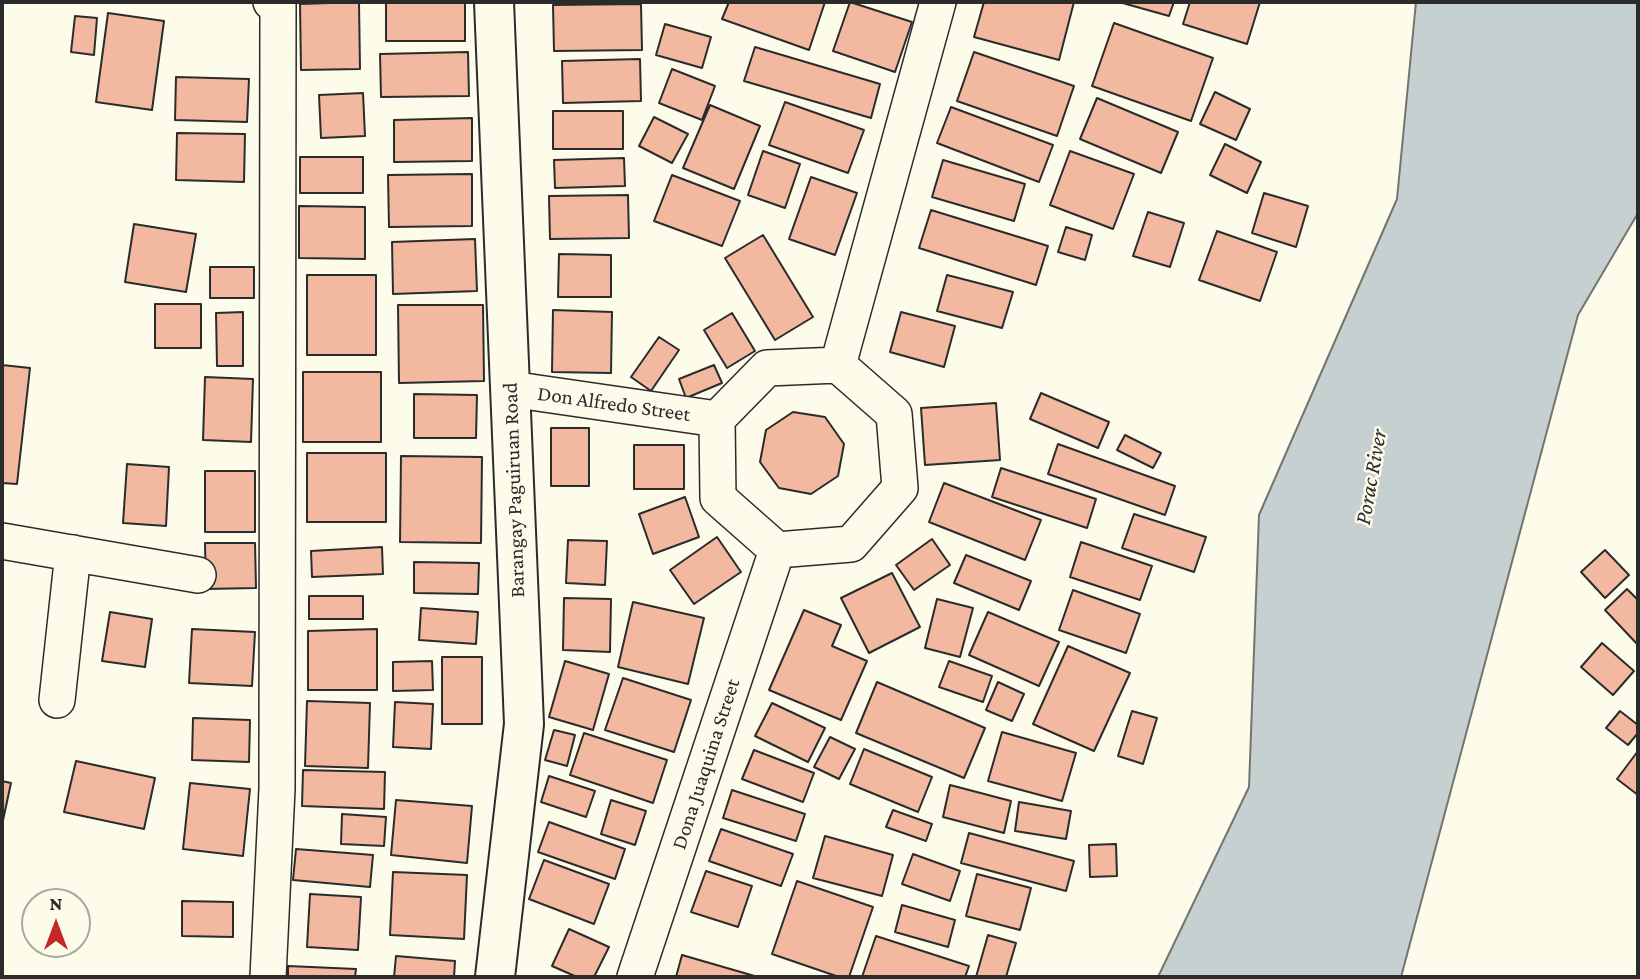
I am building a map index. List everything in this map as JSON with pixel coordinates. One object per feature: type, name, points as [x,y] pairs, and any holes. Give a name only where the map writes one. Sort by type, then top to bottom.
[{"type":"street","points":[[268,977],[277,762],[278,3],[271,2]]},
{"type":"street","name":"Barangay Paguiruan Road","points":[[495,2],[524,724],[495,977]]},
{"type":"street","points":[[838,365],[938,2]]},
{"type":"street","points":[[838,365],[894,414],[900,488],[851,544],[778,550],[718,498],[717,419],[767,368],[838,365]]},
{"type":"street","name":"Don Alfredo Street","points":[[510,389],[717,419]]},
{"type":"street","points":[[2,541],[198,575]]},
{"type":"street","name":"Dona Juaquina Street","points":[[635,977],[778,550]]},
{"type":"street","points":[[57,700],[73,553]]},
{"type":"water","name":"Porac River","points":[[1416,2],[1638,2],[1638,213],[1578,315],[1401,977],[1158,977],[1249,787],[1259,515],[1397,199]]},
{"type":"building","points":[[359,2],[360,69],[301,70],[300,4]]},
{"type":"building","points":[[386,2],[465,2],[465,41],[386,41]]},
{"type":"building","points":[[729,2],[825,2],[809,50],[722,19]]},
{"type":"building","points":[[850,2],[912,22],[895,72],[833,51]]},
{"type":"building","points":[[984,2],[1074,2],[1059,60],[974,37]]},
{"type":"building","points":[[1119,2],[1174,2],[1169,16]]},
{"type":"building","points":[[1190,2],[1260,2],[1247,44],[1183,24]]},
{"type":"building","points":[[641,4],[642,50],[554,51],[553,5]]},
{"type":"building","points":[[108,13],[164,21],[152,110],[96,102]]},
{"type":"building","points":[[75,16],[97,18],[94,55],[71,52]]},
{"type":"building","points":[[1114,23],[1213,58],[1191,121],[1092,86]]},
{"type":"building","points":[[665,24],[711,37],[702,68],[656,55]]},
{"type":"building","points":[[755,47],[880,84],[871,118],[744,81]]},
{"type":"building","points":[[468,52],[469,96],[381,97],[380,54]]},
{"type":"building","points":[[974,52],[1074,86],[1057,136],[957,101]]},
{"type":"building","points":[[640,59],[641,101],[563,103],[562,61]]},
{"type":"building","points":[[672,69],[715,86],[702,120],[659,103]]},
{"type":"building","points":[[176,77],[249,79],[247,122],[175,120]]},
{"type":"building","points":[[1215,92],[1250,109],[1236,140],[1200,124]]},
{"type":"building","points":[[363,93],[365,136],[321,138],[319,95]]},
{"type":"building","points":[[1097,98],[1178,132],[1161,173],[1080,139]]},
{"type":"building","points":[[785,102],[864,130],[848,173],[769,145]]},
{"type":"building","points":[[710,105],[760,126],[734,189],[683,168]]},
{"type":"building","points":[[951,107],[1053,145],[1039,182],[937,143]]},
{"type":"building","points":[[553,111],[623,111],[623,149],[553,149]]},
{"type":"building","points":[[654,117],[688,134],[672,163],[639,146]]},
{"type":"building","points":[[472,118],[472,161],[394,162],[394,120]]},
{"type":"building","points":[[177,133],[245,134],[244,182],[176,180]]},
{"type":"building","points":[[1225,144],[1261,162],[1247,193],[1210,175]]},
{"type":"building","points":[[763,151],[800,164],[785,208],[748,195]]},
{"type":"building","points":[[1070,151],[1134,174],[1113,229],[1050,205]]},
{"type":"building","points":[[300,157],[363,157],[363,193],[300,193]]},
{"type":"building","points":[[624,158],[625,186],[555,188],[554,160]]},
{"type":"building","points":[[943,160],[1025,184],[1014,221],[932,197]]},
{"type":"building","points":[[472,174],[472,226],[389,227],[388,175]]},
{"type":"building","points":[[672,175],[740,201],[722,246],[654,221]]},
{"type":"building","points":[[811,177],[857,193],[835,255],[789,239]]},
{"type":"building","points":[[1264,193],[1308,206],[1296,247],[1252,233]]},
{"type":"building","points":[[628,195],[629,238],[550,239],[549,196]]},
{"type":"building","points":[[299,206],[365,207],[365,259],[299,258]]},
{"type":"building","points":[[931,210],[1048,246],[1036,285],[919,248]]},
{"type":"building","points":[[1148,212],[1184,223],[1170,267],[1133,256]]},
{"type":"building","points":[[134,224],[196,234],[186,292],[125,282]]},
{"type":"building","points":[[1066,227],[1092,235],[1085,260],[1058,252]]},
{"type":"building","points":[[1217,231],[1277,252],[1260,301],[1199,280]]},
{"type":"building","points":[[763,235],[813,317],[775,340],[725,258]]},
{"type":"building","points":[[475,239],[477,291],[393,294],[392,242]]},
{"type":"building","points":[[559,254],[611,255],[611,297],[558,297]]},
{"type":"building","points":[[210,267],[254,267],[254,298],[210,298]]},
{"type":"building","points":[[307,275],[376,275],[376,355],[307,355]]},
{"type":"building","points":[[947,275],[1013,292],[1002,328],[937,311]]},
{"type":"building","points":[[155,304],[201,304],[201,348],[155,348]]},
{"type":"building","points":[[398,305],[483,305],[484,381],[399,383]]},
{"type":"building","points":[[553,310],[612,312],[611,373],[552,372]]},
{"type":"building","points":[[243,312],[243,366],[217,366],[216,313]]},
{"type":"building","points":[[901,312],[955,326],[944,367],[890,352]]},
{"type":"building","points":[[732,313],[755,351],[727,368],[704,330]]},
{"type":"building","points":[[659,337],[679,350],[651,391],[631,377]]},
{"type":"building","points":[[2,365],[30,368],[17,484],[2,483]]},
{"type":"building","points":[[714,365],[722,383],[686,398],[679,379]]},
{"type":"building","points":[[303,372],[381,372],[381,442],[303,442]]},
{"type":"building","points":[[205,377],[253,379],[251,442],[203,440]]},
{"type":"building","points":[[1041,393],[1109,422],[1098,448],[1030,419]]},
{"type":"building","points":[[414,394],[477,395],[476,438],[414,438]]},
{"type":"building","points":[[996,403],[1000,460],[925,465],[921,408]]},
{"type":"building","points":[[793,412],[825,417],[844,444],[838,476],[811,494],[779,488],[760,462],[766,430]]},
{"type":"building","points":[[551,428],[589,428],[589,486],[551,486]]},
{"type":"building","points":[[1125,435],[1161,453],[1153,468],[1117,450]]},
{"type":"building","points":[[1058,444],[1175,486],[1165,515],[1048,474]]},
{"type":"building","points":[[634,445],[684,445],[684,489],[634,489]]},
{"type":"building","points":[[307,453],[386,453],[386,522],[307,522]]},
{"type":"building","points":[[401,456],[482,457],[481,543],[400,542]]},
{"type":"building","points":[[127,464],[169,467],[166,526],[123,523]]},
{"type":"building","points":[[1001,468],[1096,499],[1087,528],[992,497]]},
{"type":"building","points":[[205,471],[255,471],[255,532],[205,532]]},
{"type":"building","points":[[944,483],[1041,520],[1025,560],[929,522]]},
{"type":"building","points":[[685,497],[699,537],[653,554],[639,514]]},
{"type":"building","points":[[1134,514],[1206,537],[1194,572],[1122,548]]},
{"type":"building","points":[[717,537],[741,572],[694,604],[670,570]]},
{"type":"building","points":[[932,539],[950,565],[914,590],[896,565]]},
{"type":"building","points":[[568,540],[607,541],[605,585],[566,583]]},
{"type":"building","points":[[1081,542],[1152,566],[1140,600],[1070,577]]},
{"type":"building","points":[[205,543],[255,543],[256,588],[206,589]]},
{"type":"building","points":[[382,547],[383,574],[312,577],[311,551]]},
{"type":"building","points":[[1605,550],[1629,575],[1605,598],[1581,572]]},
{"type":"building","points":[[966,555],[1031,581],[1019,610],[954,583]]},
{"type":"building","points":[[414,562],[479,563],[478,594],[414,593]]},
{"type":"building","points":[[892,573],[920,627],[869,653],[841,598]]},
{"type":"building","points":[[1627,589],[1638,600],[1638,645],[1605,610]]},
{"type":"building","points":[[1073,590],[1140,614],[1126,653],[1059,630]]},
{"type":"building","points":[[309,596],[363,596],[363,619],[309,619]]},
{"type":"building","points":[[564,598],[611,599],[610,652],[563,650]]},
{"type":"building","points":[[937,599],[973,608],[960,657],[925,648]]},
{"type":"building","points":[[633,602],[704,618],[688,684],[618,667]]},
{"type":"building","points":[[421,608],[478,612],[476,644],[419,640]]},
{"type":"building","points":[[804,610],[841,625],[832,646],[867,661],[841,720],[769,690]]},
{"type":"building","points":[[110,612],[152,619],[145,667],[102,661]]},
{"type":"building","points":[[988,612],[1059,642],[1039,686],[969,655]]},
{"type":"building","points":[[192,629],[255,632],[252,686],[189,683]]},
{"type":"building","points":[[377,629],[377,690],[308,690],[308,631]]},
{"type":"building","points":[[1602,643],[1634,671],[1613,695],[1581,667]]},
{"type":"building","points":[[1068,646],[1130,673],[1094,751],[1033,724]]},
{"type":"building","points":[[442,657],[482,657],[482,724],[442,724]]},
{"type":"building","points":[[432,661],[433,690],[393,691],[393,662]]},
{"type":"building","points":[[565,661],[609,674],[593,730],[549,717]]},
{"type":"building","points":[[949,661],[992,676],[983,702],[939,687]]},
{"type":"building","points":[[623,678],[691,700],[674,752],[605,730]]},
{"type":"building","points":[[877,682],[985,728],[964,778],[856,733]]},
{"type":"building","points":[[998,682],[1024,694],[1012,721],[986,710]]},
{"type":"building","points":[[307,701],[370,703],[368,768],[305,766]]},
{"type":"building","points":[[395,702],[433,704],[431,749],[393,747]]},
{"type":"building","points":[[772,703],[825,728],[808,762],[755,736]]},
{"type":"building","points":[[1132,711],[1157,718],[1143,764],[1118,756]]},
{"type":"building","points":[[1620,711],[1638,725],[1638,733],[1628,745],[1606,728]]},
{"type":"building","points":[[193,718],[250,720],[249,762],[192,760]]},
{"type":"building","points":[[554,730],[575,735],[567,766],[545,760]]},
{"type":"building","points":[[1002,732],[1076,753],[1062,801],[988,781]]},
{"type":"building","points":[[584,733],[667,760],[653,803],[570,775]]},
{"type":"building","points":[[830,737],[855,749],[839,779],[814,767]]},
{"type":"building","points":[[864,749],[932,777],[918,812],[850,784]]},
{"type":"building","points":[[754,750],[814,773],[803,802],[742,779]]},
{"type":"building","points":[[1638,751],[1638,795],[1617,779]]},
{"type":"building","points":[[76,761],[155,778],[144,829],[64,812]]},
{"type":"building","points":[[303,770],[385,772],[384,809],[302,806]]},
{"type":"building","points":[[549,776],[595,791],[586,817],[541,802]]},
{"type":"building","points":[[2,781],[11,783],[2,825]]},
{"type":"building","points":[[190,783],[250,789],[243,856],[183,849]]},
{"type":"building","points":[[950,785],[1011,801],[1004,833],[943,817]]},
{"type":"building","points":[[732,790],[805,814],[796,841],[723,818]]},
{"type":"building","points":[[396,800],[472,806],[467,863],[391,855]]},
{"type":"building","points":[[611,800],[646,811],[635,845],[601,834]]},
{"type":"building","points":[[1019,802],[1071,811],[1066,839],[1015,831]]},
{"type":"building","points":[[893,810],[932,824],[926,841],[886,827]]},
{"type":"building","points":[[342,814],[386,817],[384,846],[341,844]]},
{"type":"building","points":[[549,822],[625,849],[615,879],[538,852]]},
{"type":"building","points":[[721,829],[793,854],[781,886],[709,861]]},
{"type":"building","points":[[969,833],[1074,861],[1066,891],[961,863]]},
{"type":"building","points":[[825,836],[893,855],[882,896],[813,878]]},
{"type":"building","points":[[1116,844],[1117,876],[1090,877],[1089,845]]},
{"type":"building","points":[[296,849],[373,855],[370,887],[293,880]]},
{"type":"building","points":[[913,854],[960,871],[950,901],[902,884]]},
{"type":"building","points":[[544,860],[609,884],[594,924],[529,899]]},
{"type":"building","points":[[706,871],[752,886],[738,927],[691,912]]},
{"type":"building","points":[[393,872],[467,875],[464,939],[390,935]]},
{"type":"building","points":[[977,874],[1031,888],[1020,930],[966,916]]},
{"type":"building","points":[[797,881],[873,907],[849,977],[839,977],[772,954]]},
{"type":"building","points":[[310,894],[361,897],[358,950],[307,947]]},
{"type":"building","points":[[182,901],[233,902],[233,937],[182,936]]},
{"type":"building","points":[[902,905],[955,920],[948,947],[895,932]]},
{"type":"building","points":[[569,929],[609,947],[594,977],[577,977],[552,966]]},
{"type":"building","points":[[988,935],[1016,943],[1006,977],[976,977]]},
{"type":"building","points":[[876,936],[969,966],[965,977],[862,977]]},
{"type":"building","points":[[682,955],[758,977],[676,977]]},
{"type":"building","points":[[396,956],[455,961],[454,977],[394,977]]},
{"type":"building","points":[[288,966],[356,969],[355,977],[288,977]]}]
